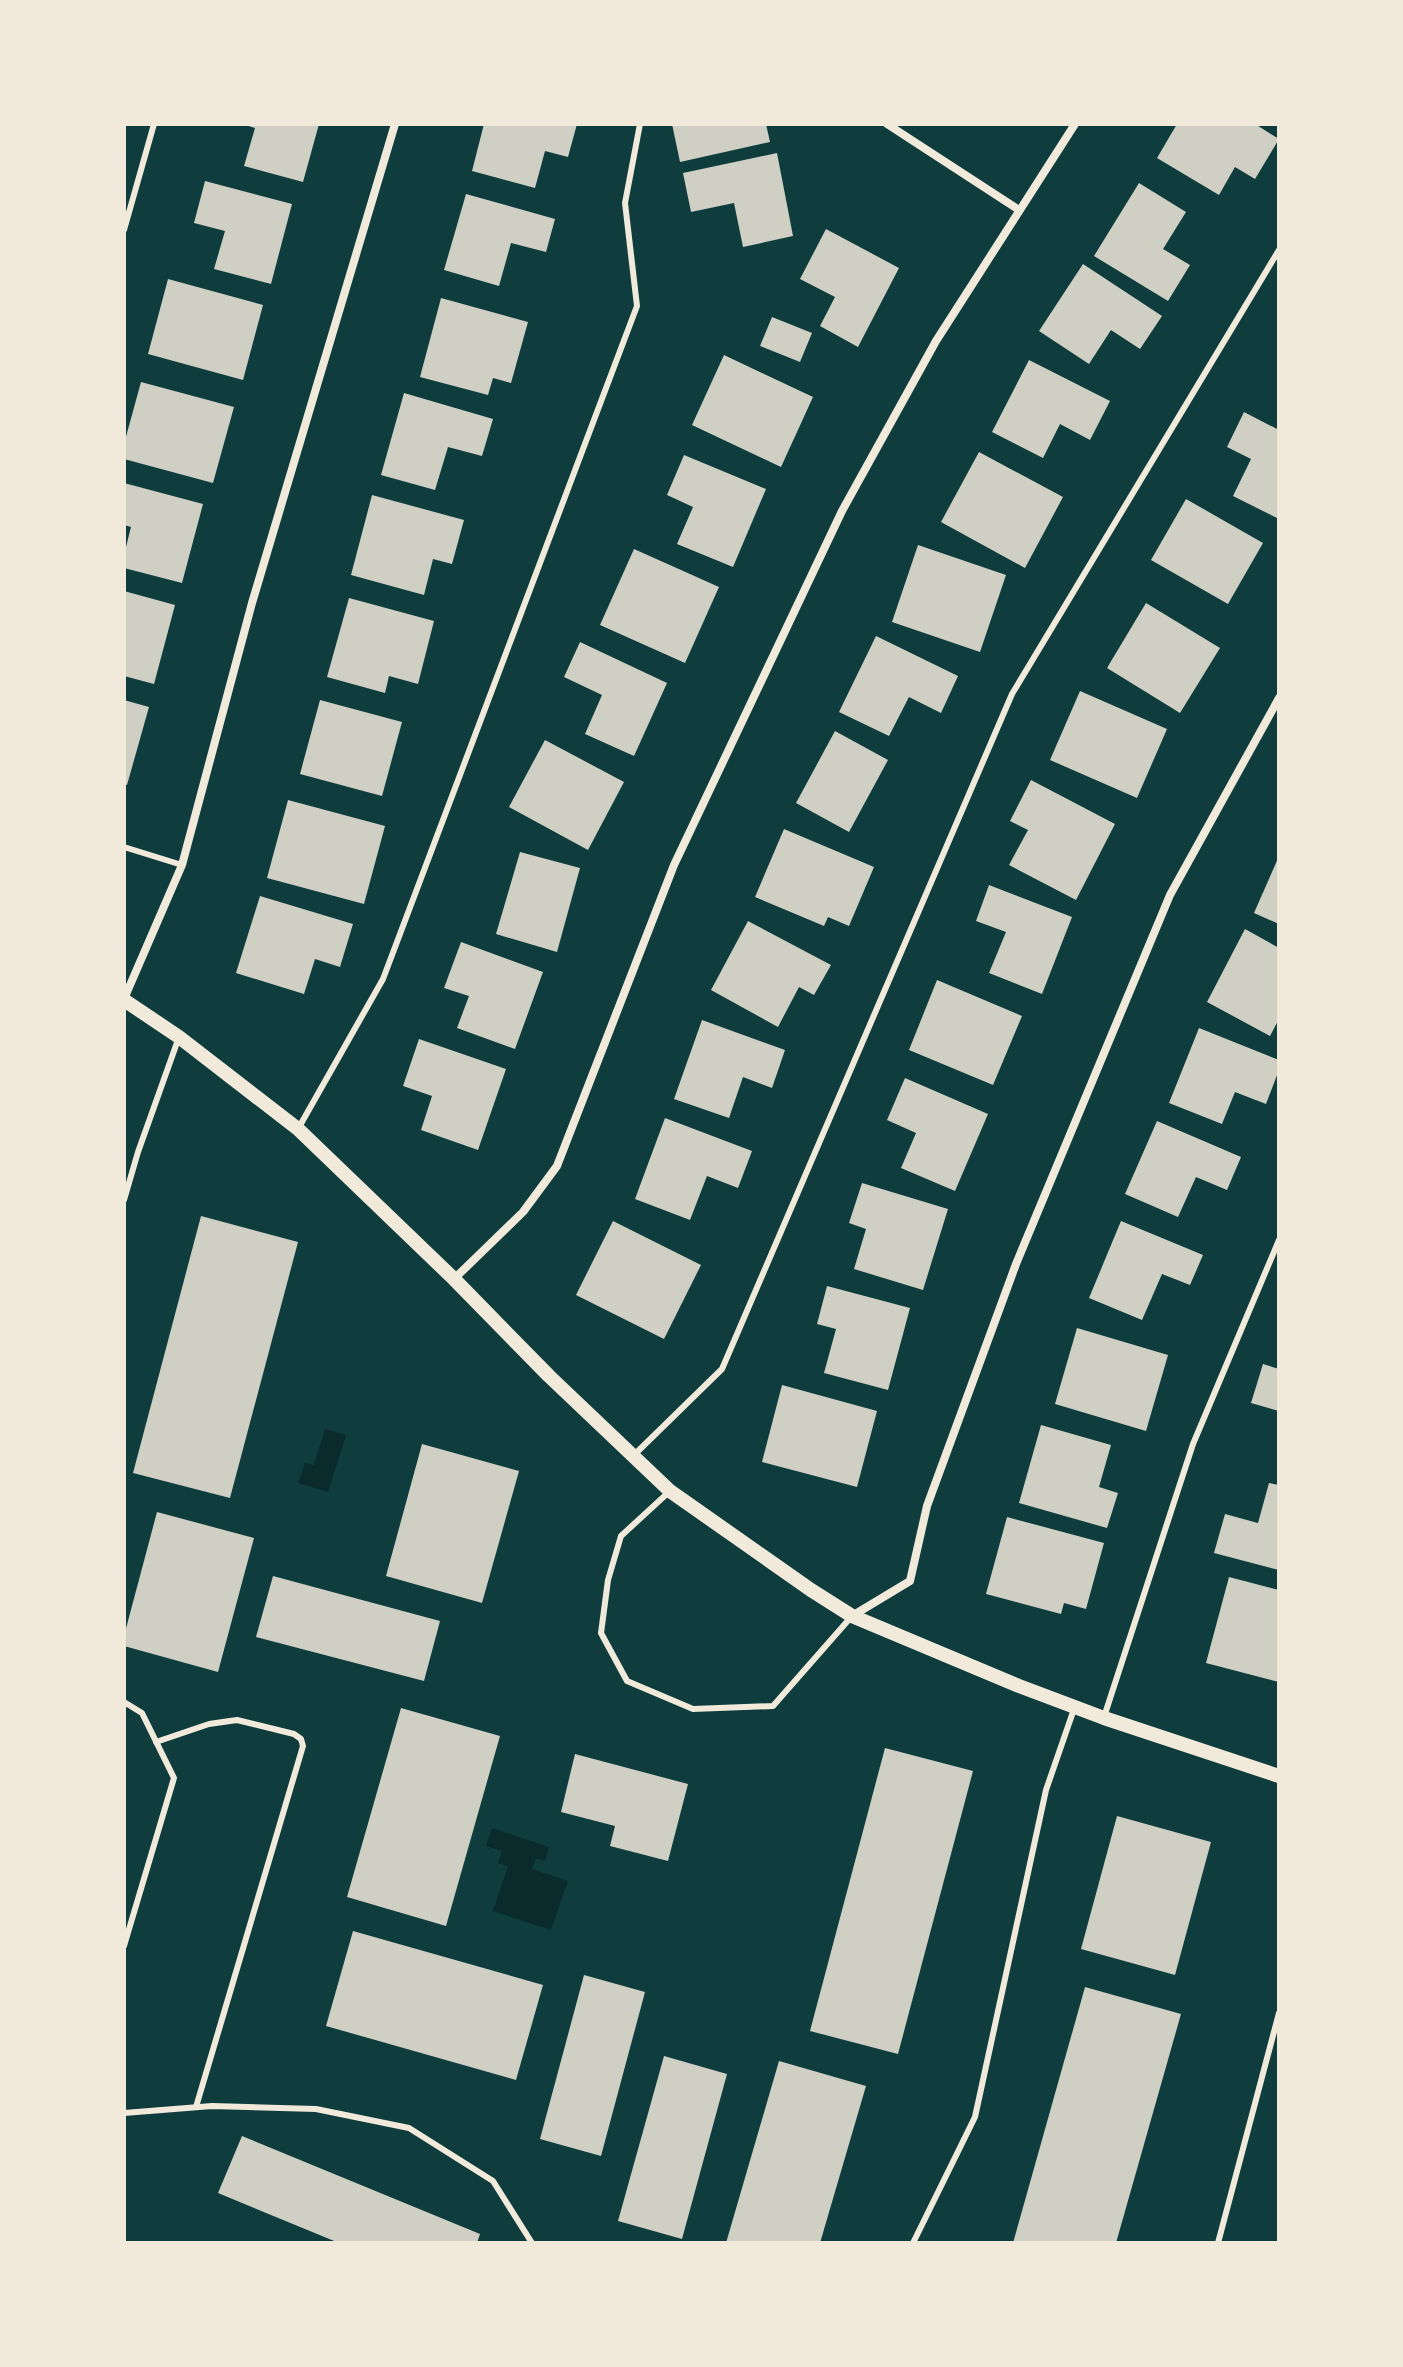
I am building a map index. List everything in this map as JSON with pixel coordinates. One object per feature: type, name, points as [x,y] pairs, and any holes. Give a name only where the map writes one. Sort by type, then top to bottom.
[{"type":"street","points":[[395,124],[252,603],[182,865],[124,1000],[179,1037],[298,1129],[670,1491],[811,1590],[852,1616],[1019,1686],[1104,1718],[1279,1776]]},
{"type":"street","points":[[887,124],[1019,210]]},
{"type":"street","points":[[454,1279],[523,1212],[557,1166],[674,865],[842,511],[936,341],[1075,124]]},
{"type":"street","points":[[852,1616],[910,1581],[927,1506],[1011,1278],[1151,939],[1170,895],[1279,698]]},
{"type":"lane","points":[[124,230],[154,124]]},
{"type":"lane","points":[[298,1129],[383,979],[637,306],[625,203],[640,124]]},
{"type":"lane","points":[[633,1456],[722,1369],[1012,694],[1279,250]]},
{"type":"lane","points":[[124,847],[182,865]]},
{"type":"lane","points":[[124,1200],[179,1037]]},
{"type":"lane","points":[[1104,1718],[1193,1444],[1279,1240]]},
{"type":"lane","points":[[670,1491],[621,1536],[608,1580],[601,1633],[627,1681],[693,1709],[773,1706],[852,1616]]},
{"type":"lane","points":[[124,1702],[142,1713],[174,1778],[124,1946]]},
{"type":"lane","points":[[913,2243],[975,2117],[1046,1790],[1075,1707]]},
{"type":"lane","points":[[156,1742],[209,1724],[237,1720],[294,1734],[301,1739],[303,1746],[196,2107]]},
{"type":"lane","points":[[1218,2243],[1279,2013]]},
{"type":"lane","points":[[124,2113],[196,2107],[316,2109],[409,2128],[493,2181],[532,2243]]},
{"type":"water","points":[[325,1429],[346,1435],[328,1492],[298,1483],[305,1463],[314,1465]]},
{"type":"water","points":[[492,1828],[549,1847],[545,1861],[536,1858],[532,1869],[568,1881],[551,1930],[493,1911],[508,1867],[498,1863],[502,1851],[486,1846]]},
{"type":"building","points":[[242,124],[319,124],[303,182],[244,166],[255,128]]},
{"type":"building","points":[[484,124],[577,124],[568,157],[545,151],[535,188],[472,171]]},
{"type":"building","points":[[672,124],[766,124],[770,142],[680,162]]},
{"type":"building","points":[[1177,124],[1255,124],[1279,139],[1255,179],[1235,167],[1219,195],[1157,158]]},
{"type":"building","points":[[777,153],[793,236],[743,247],[734,203],[691,212],[683,173]]},
{"type":"building","points":[[205,181],[292,204],[271,284],[214,269],[225,231],[194,223]]},
{"type":"building","points":[[1139,183],[1186,212],[1163,249],[1190,265],[1168,301],[1094,256]]},
{"type":"building","points":[[466,194],[555,219],[546,252],[511,243],[499,286],[444,270]]},
{"type":"building","points":[[826,229],[899,268],[858,347],[820,326],[835,297],[800,279]]},
{"type":"building","points":[[1083,264],[1162,316],[1140,349],[1111,330],[1089,364],[1039,331]]},
{"type":"building","points":[[168,279],[263,305],[243,380],[148,354]]},
{"type":"building","points":[[441,298],[528,322],[511,383],[493,378],[488,395],[420,377]]},
{"type":"building","points":[[772,317],[812,333],[800,362],[760,346]]},
{"type":"building","points":[[724,355],[813,397],[781,467],[692,425]]},
{"type":"building","points":[[1029,360],[1110,401],[1090,440],[1060,424],[1043,458],[992,432]]},
{"type":"building","points":[[141,382],[234,407],[213,483],[124,459],[124,444]]},
{"type":"building","points":[[404,393],[493,419],[482,456],[448,447],[435,490],[381,475]]},
{"type":"building","points":[[1244,412],[1279,430],[1279,519],[1233,496],[1251,459],[1227,447]]},
{"type":"building","points":[[979,452],[1063,497],[1025,568],[941,522]]},
{"type":"building","points":[[684,455],[766,489],[733,567],[677,544],[693,507],[667,495]]},
{"type":"building","points":[[124,483],[203,504],[182,583],[124,568],[131,527],[124,525]]},
{"type":"building","points":[[372,495],[464,520],[452,564],[433,559],[424,595],[351,575]]},
{"type":"building","points":[[1186,499],[1263,543],[1228,604],[1151,560]]},
{"type":"building","points":[[918,545],[1006,575],[980,652],[892,622]]},
{"type":"building","points":[[634,549],[719,587],[685,663],[600,625]]},
{"type":"building","points":[[124,591],[175,605],[154,684],[124,676]]},
{"type":"building","points":[[349,598],[434,621],[418,684],[389,676],[385,693],[327,677]]},
{"type":"building","points":[[1146,603],[1220,648],[1180,713],[1107,668]]},
{"type":"building","points":[[876,636],[958,676],[941,713],[909,697],[889,736],[839,712]]},
{"type":"building","points":[[580,642],[667,683],[634,756],[585,734],[602,695],[564,677]]},
{"type":"building","points":[[1080,691],[1167,729],[1137,798],[1050,760]]},
{"type":"building","points":[[124,700],[149,707],[127,785],[124,784]]},
{"type":"building","points":[[320,700],[402,722],[382,796],[300,774]]},
{"type":"building","points":[[835,731],[888,760],[849,832],[796,803]]},
{"type":"building","points":[[545,740],[624,782],[588,850],[509,807]]},
{"type":"building","points":[[1031,780],[1115,824],[1076,900],[1009,865],[1028,830],[1010,821]]},
{"type":"building","points":[[288,800],[385,826],[364,904],[267,878]]},
{"type":"building","points":[[784,829],[874,867],[849,926],[828,917],[824,926],[755,897]]},
{"type":"building","points":[[520,852],[580,868],[557,952],[496,934]]},
{"type":"building","points":[[1279,856],[1279,924],[1254,913]]},
{"type":"building","points":[[989,885],[1072,917],[1042,994],[989,973],[1006,932],[976,921]]},
{"type":"building","points":[[260,896],[353,924],[340,967],[315,959],[304,994],[236,973]]},
{"type":"building","points":[[748,921],[831,965],[814,995],[799,987],[778,1027],[711,990]]},
{"type":"building","points":[[1245,929],[1279,948],[1279,1019],[1270,1036],[1207,1002]]},
{"type":"building","points":[[461,942],[543,972],[515,1049],[457,1028],[469,996],[444,988]]},
{"type":"building","points":[[937,980],[1022,1016],[993,1085],[909,1050]]},
{"type":"building","points":[[702,1020],[785,1050],[772,1088],[743,1077],[729,1118],[674,1099]]},
{"type":"building","points":[[1199,1028],[1279,1060],[1279,1070],[1266,1104],[1235,1092],[1222,1124],[1169,1103]]},
{"type":"building","points":[[419,1039],[506,1069],[478,1150],[421,1130],[432,1096],[403,1086]]},
{"type":"building","points":[[905,1078],[988,1114],[955,1191],[901,1168],[916,1133],[887,1120]]},
{"type":"building","points":[[665,1118],[752,1151],[738,1188],[707,1176],[690,1220],[635,1199]]},
{"type":"building","points":[[1157,1121],[1241,1157],[1227,1190],[1196,1177],[1178,1217],[1125,1194]]},
{"type":"building","points":[[862,1183],[948,1209],[923,1290],[854,1269],[866,1229],[849,1223]]},
{"type":"building","points":[[201,1216],[298,1242],[230,1498],[133,1473]]},
{"type":"building","points":[[613,1221],[701,1265],[664,1339],[576,1295]]},
{"type":"building","points":[[1121,1221],[1203,1255],[1190,1285],[1162,1274],[1142,1320],[1089,1298]]},
{"type":"building","points":[[827,1286],[910,1308],[888,1390],[824,1373],[836,1329],[817,1324]]},
{"type":"building","points":[[1077,1328],[1168,1355],[1146,1431],[1055,1404]]},
{"type":"building","points":[[1263,1364],[1279,1369],[1279,1411],[1251,1403]]},
{"type":"building","points":[[782,1385],[877,1411],[857,1487],[762,1462]]},
{"type":"building","points":[[1041,1425],[1111,1445],[1099,1487],[1118,1493],[1107,1528],[1019,1503]]},
{"type":"building","points":[[422,1444],[519,1471],[482,1603],[386,1576]]},
{"type":"building","points":[[1269,1483],[1279,1485],[1279,1570],[1214,1553],[1225,1514],[1258,1523]]},
{"type":"building","points":[[157,1512],[254,1538],[218,1672],[124,1646]]},
{"type":"building","points":[[1007,1517],[1104,1543],[1086,1609],[1064,1603],[1061,1614],[986,1594]]},
{"type":"building","points":[[273,1576],[440,1621],[424,1681],[256,1637]]},
{"type":"building","points":[[1229,1577],[1279,1590],[1279,1682],[1206,1663]]},
{"type":"building","points":[[401,1708],[500,1736],[446,1926],[347,1897]]},
{"type":"building","points":[[885,1748],[973,1771],[898,2054],[810,2031]]},
{"type":"building","points":[[575,1754],[688,1784],[668,1861],[610,1846],[615,1826],[561,1812]]},
{"type":"building","points":[[1117,1816],[1211,1842],[1175,1975],[1081,1949]]},
{"type":"building","points":[[353,1931],[543,1985],[516,2080],[326,2026]]},
{"type":"building","points":[[584,1975],[645,1992],[601,2156],[540,2139]]},
{"type":"building","points":[[1085,1987],[1181,2014],[1116,2243],[1013,2243]]},
{"type":"building","points":[[664,2056],[727,2074],[682,2239],[618,2221]]},
{"type":"building","points":[[779,2061],[866,2086],[820,2243],[726,2243]]},
{"type":"building","points":[[242,2136],[480,2234],[477,2243],[339,2243],[218,2193]]}]
